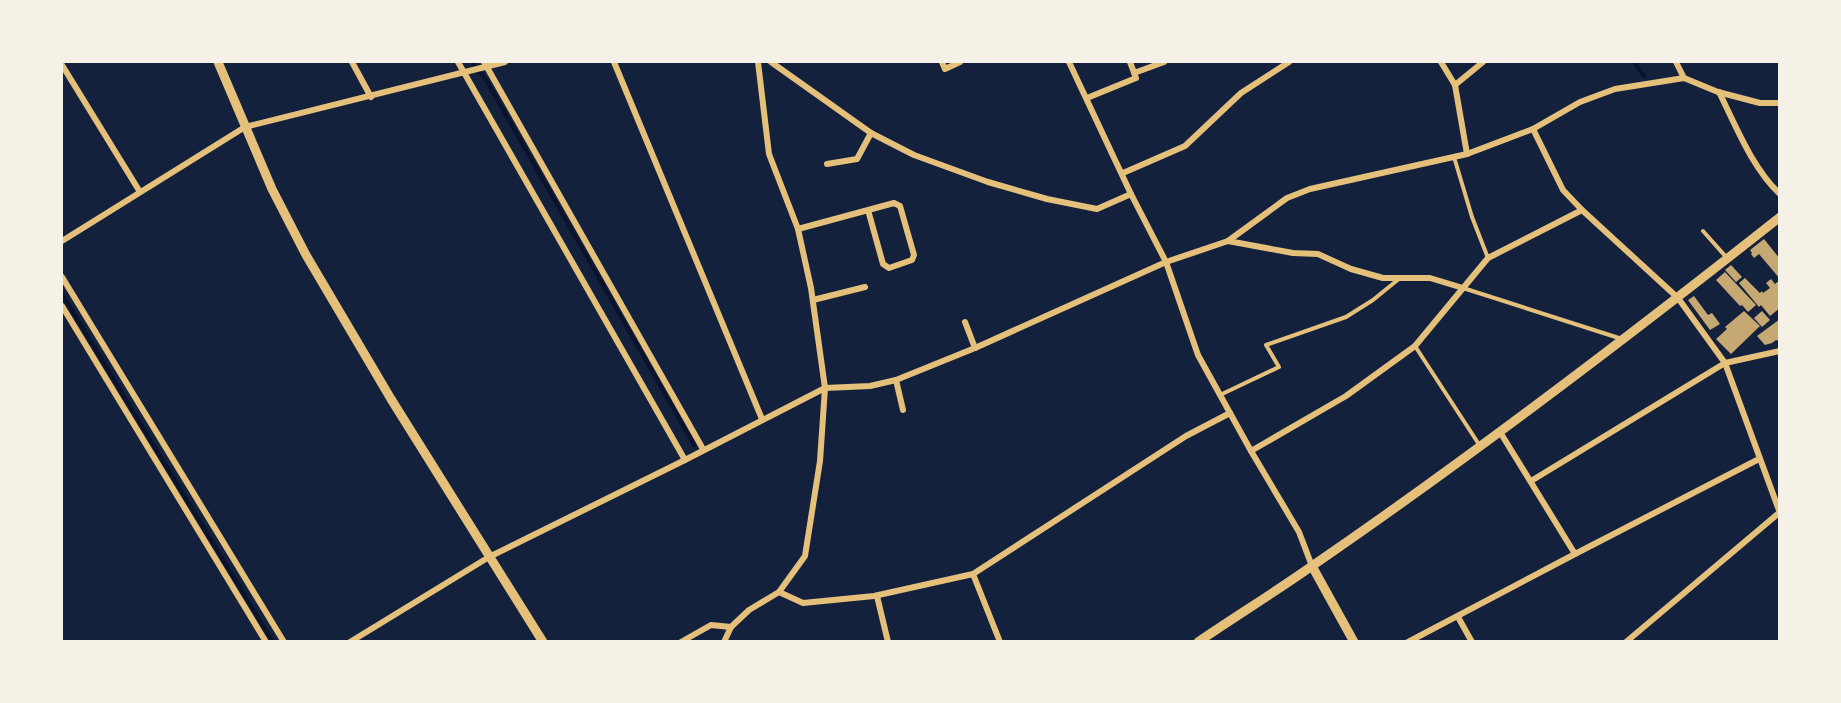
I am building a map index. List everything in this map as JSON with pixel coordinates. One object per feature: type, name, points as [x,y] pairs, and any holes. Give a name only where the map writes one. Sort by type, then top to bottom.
[{"type":"street","points":[[218,62],[272,189],[306,255],[391,399],[543,642]]},
{"type":"street","points":[[352,62],[371,97]]},
{"type":"street","points":[[458,62],[685,460]]},
{"type":"street","points":[[62,241],[245,127],[505,62]]},
{"type":"street","points":[[614,62],[762,419]]},
{"type":"street","points":[[724,642],[731,627],[749,610],[779,592],[805,556],[820,461],[825,388],[813,300],[798,230],[769,154],[758,62]]},
{"type":"street","points":[[771,62],[871,132],[914,155],[988,182],[1047,199],[1097,209],[1131,194]]},
{"type":"street","points":[[942,62],[945,69],[960,62]]},
{"type":"street","points":[[1069,62],[1123,172],[1131,194],[1166,262],[1198,355],[1299,532],[1312,566],[1354,642]]},
{"type":"street","points":[[1087,99],[1136,78],[1130,62]]},
{"type":"street","points":[[1134,73],[1164,62]]},
{"type":"street","points":[[1123,172],[1185,146],[1241,93],[1289,62]]},
{"type":"street","points":[[1441,62],[1455,85],[1467,154]]},
{"type":"street","points":[[1455,85],[1483,62]]},
{"type":"street","points":[[1676,62],[1684,78]]},
{"type":"street","points":[[62,65],[140,192]]},
{"type":"street","points":[[486,65],[703,450]]},
{"type":"street","points":[[350,642],[489,557],[825,388],[870,386],[896,380],[975,348],[1166,262],[1228,241],[1287,198],[1310,189],[1467,154],[1533,129],[1580,102],[1615,89],[1684,78],[1718,92],[1760,104],[1779,103]]},
{"type":"street","points":[[1718,92],[1752,157],[1779,194]]},
{"type":"street","points":[[1533,129],[1563,190],[1678,298],[1725,363],[1779,512],[1626,642]]},
{"type":"street","points":[[827,164],[857,159],[871,132]]},
{"type":"street","points":[[798,230],[868,210],[894,203],[900,206],[914,255],[912,260],[889,268],[883,264],[868,210]]},
{"type":"street","points":[[1251,451],[1346,396],[1415,346],[1488,258],[1582,210]]},
{"type":"street","points":[[1198,642],[1312,566],[1500,432],[1678,298],[1779,217]]},
{"type":"street","points":[[1228,241],[1293,253],[1318,254],[1383,278],[1430,278],[1463,288]]},
{"type":"street","points":[[62,277],[284,642]]},
{"type":"street","points":[[813,300],[865,287]]},
{"type":"street","points":[[62,306],[266,642]]},
{"type":"street","points":[[965,322],[975,348]]},
{"type":"street","points":[[1531,481],[1725,363],[1779,351]]},
{"type":"street","points":[[896,380],[903,410]]},
{"type":"street","points":[[779,592],[803,603],[877,596],[973,574],[1186,436],[1230,413]]},
{"type":"street","points":[[1500,432],[1575,554]]},
{"type":"street","points":[[1408,642],[1759,459]]},
{"type":"street","points":[[973,574],[1000,642]]},
{"type":"street","points":[[877,596],[888,642]]},
{"type":"street","points":[[1458,617],[1472,642]]},
{"type":"street","points":[[681,642],[711,625],[731,627]]},
{"type":"lane","points":[[1454,156],[1472,217],[1488,258]]},
{"type":"lane","points":[[1703,231],[1727,259]]},
{"type":"lane","points":[[1220,396],[1279,367],[1266,345],[1346,317],[1400,279]]},
{"type":"lane","points":[[1463,288],[1622,339]]},
{"type":"lane","points":[[1415,346],[1480,446]]},
{"type":"building","points":[[1764,239],[1780,259],[1780,279],[1759,254],[1754,258],[1751,254],[1750,250]]},
{"type":"building","points":[[1731,265],[1742,277],[1736,282],[1725,270]]},
{"type":"building","points":[[1725,272],[1756,305],[1748,312],[1716,280]]},
{"type":"building","points":[[1745,278],[1760,293],[1770,288],[1766,283],[1771,279],[1775,284],[1780,280],[1780,308],[1770,316],[1761,305],[1759,307],[1739,283]]},
{"type":"building","points":[[1694,296],[1708,315],[1712,313],[1720,324],[1710,330],[1688,300]]},
{"type":"building","points":[[1744,311],[1760,326],[1731,354],[1716,339],[1727,329],[1725,327]]},
{"type":"building","points":[[1762,311],[1770,320],[1762,327],[1754,318]]},
{"type":"building","points":[[1780,319],[1780,341],[1776,340],[1765,345],[1757,336]]},
{"type":"waterway","points":[[472,62],[486,80],[694,445]]},
{"type":"waterway","points":[[1634,62],[1644,76]]},
{"type":"waterway","points":[[62,294],[273,642]]}]
